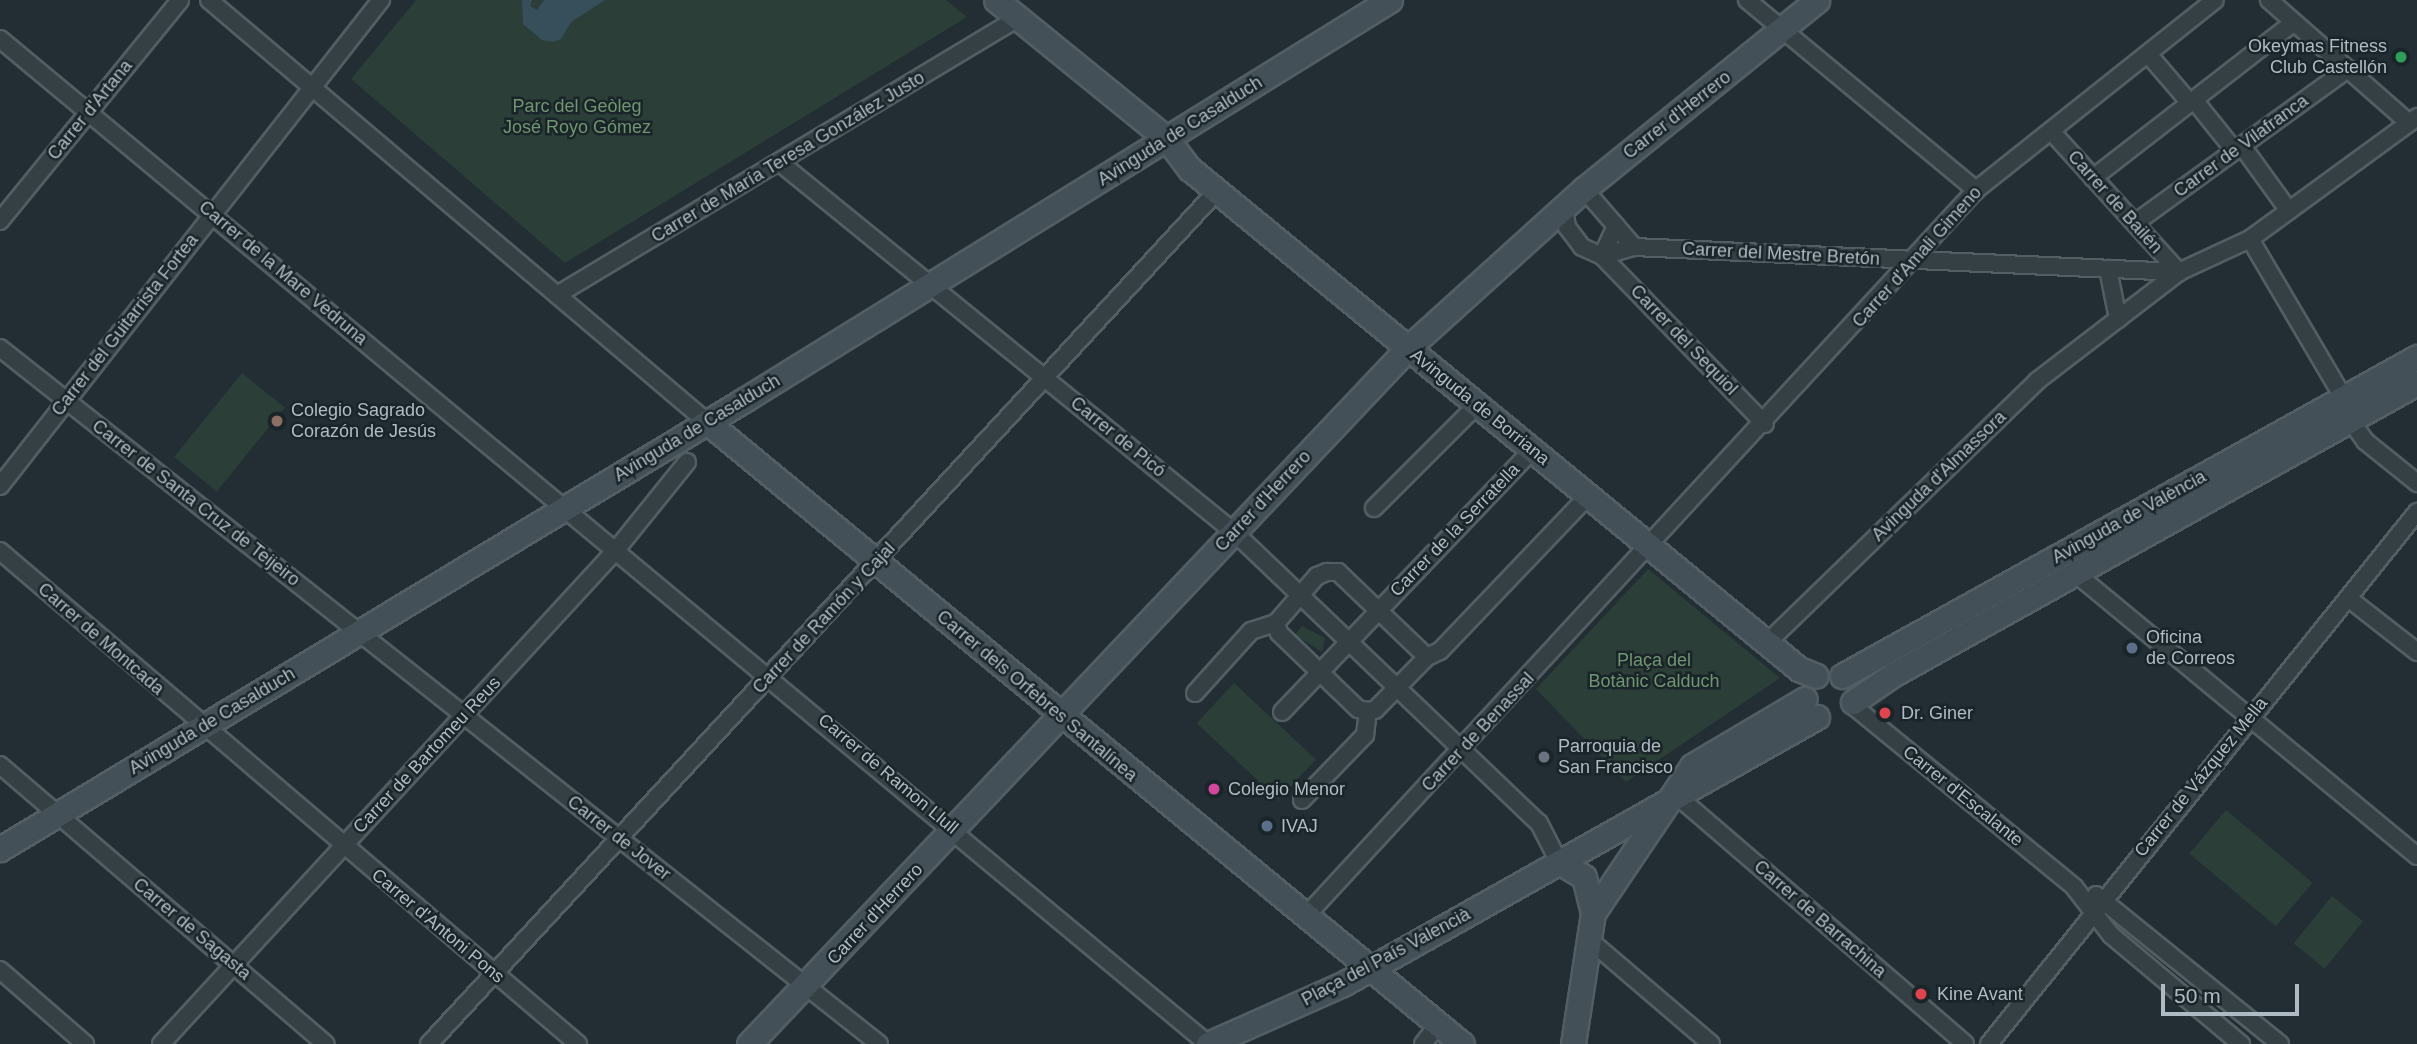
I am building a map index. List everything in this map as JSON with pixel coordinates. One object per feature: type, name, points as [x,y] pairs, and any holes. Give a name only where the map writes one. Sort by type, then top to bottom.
[{"type":"main road","name":"Avinguda de Borriana","points":[[997,0],[1167,139],[1190,169],[1767,643],[1809,690]]},
{"type":"main road","name":"Carrer d'Herrero","points":[[749,1044],[807,987],[1408,348],[1584,188],[1784,31],[1817,0]]},
{"type":"main road","name":"Avinguda de Casalduch","points":[[0,849],[931,285],[1386,1]]},
{"type":"main road","name":"Avinguda de València","points":[[1842,676],[2417,357]]},
{"type":"main road","name":"Avinguda de València","points":[[1852,704],[2075,573],[2417,383]]},
{"type":"main road","name":"Carrer dels Orfebres Santalínea","points":[[707,422],[1462,1044]]},
{"type":"main road","points":[[1593,913],[1584,877],[1559,862],[1676,795],[1829,673],[1842,676],[1852,687],[1852,704],[1843,716],[1830,720],[1809,690]]},
{"type":"main road","points":[[1573,1044],[1587,938],[1593,913],[1676,795]]},
{"type":"main road","name":"Plaça del País Valencià","points":[[1208,1044],[1368,969],[1559,862]]},
{"type":"street","name":"Carrer d'Artana","points":[[0,220],[180,0]]},
{"type":"street","points":[[209,0],[707,422]]},
{"type":"street","name":"Carrer del Guitarrista Fortea","points":[[0,486],[381,0]]},
{"type":"street","points":[[1747,0],[1976,190]]},
{"type":"street","name":"Carrer d'Amali Gimeno","points":[[1649,546],[1916,260],[1976,190],[2215,0]]},
{"type":"street","points":[[2269,0],[2348,69],[2413,120]]},
{"type":"street","name":"Carrer de María Teresa González Justo","points":[[557,295],[1018,18]]},
{"type":"street","points":[[2093,178],[2294,22]]},
{"type":"street","name":"Carrer de la Mare Vedruna","points":[[0,39],[566,507]]},
{"type":"street","points":[[2148,54],[2238,149],[2289,211]]},
{"type":"street","name":"Carrer de Vilafranca","points":[[2135,223],[2348,69]]},
{"type":"street","name":"Avinguda d'Almassora","points":[[1767,643],[2037,381],[2179,272],[2250,239],[2413,120]]},
{"type":"street","name":"Carrer de Bailén","points":[[2051,131],[2179,272]]},
{"type":"street","name":"Carrer de Picó","points":[[779,162],[1234,532],[1539,823],[1559,862]]},
{"type":"street","points":[[1584,188],[1634,247]]},
{"type":"street","name":"Carrer de Ramón y Cajal","points":[[429,1044],[1217,191]]},
{"type":"street","points":[[1564,206],[1567,227],[1582,247],[1602,256],[1616,226]]},
{"type":"street","points":[[2250,239],[2343,397]]},
{"type":"street","name":"Carrer del Mestre Bretón","points":[[1602,256],[1634,247],[2179,272]]},
{"type":"street","name":"Carrer del Sequiol","points":[[1602,256],[1765,424]]},
{"type":"street","points":[[2108,269],[2118,319]]},
{"type":"street","name":"Carrer de Santa Cruz de Teijeiro","points":[[0,348],[359,632]]},
{"type":"street","points":[[1374,508],[1477,405]]},
{"type":"street","points":[[2350,420],[2365,441],[2417,483]]},
{"type":"street","name":"Carrer de la Serratella","points":[[1282,712],[1532,450]]},
{"type":"street","name":"Carrer de Bartomeu Reus","points":[[161,1044],[616,550],[687,462]]},
{"type":"street","points":[[1276,623],[1279,634],[1358,709],[1375,710],[1427,657],[1440,651],[1588,496]]},
{"type":"street","name":"Carrer de Ramon Llull","points":[[566,507],[955,829],[1208,1044]]},
{"type":"street","name":"Carrer de Vázquez Mella","points":[[1989,1044],[2096,916],[2103,897],[2417,512]]},
{"type":"street","name":"Carrer de Benassal","points":[[1305,917],[1649,546]]},
{"type":"street","name":"Carrer de Montcada","points":[[0,551],[203,726]]},
{"type":"street","points":[[1195,693],[1251,631],[1276,623],[1317,576],[1338,572],[1427,657]]},
{"type":"street","points":[[2075,573],[2248,719],[2417,856]]},
{"type":"street","points":[[2348,598],[2417,652]]},
{"type":"street","name":"Carrer de Jover","points":[[359,632],[879,1044]]},
{"type":"street","name":"Carrer d'Escalante","points":[[1852,704],[2074,887],[2110,935],[2241,1044]]},
{"type":"street","points":[[1302,800],[1365,735],[1368,711]]},
{"type":"street","name":"Carrer d'Antoni Pons","points":[[203,726],[578,1044]]},
{"type":"street","name":"Carrer de Sagasta","points":[[0,765],[326,1044]]},
{"type":"street","name":"Carrer de Barrachina","points":[[1676,795],[1965,1044]]},
{"type":"street","name":"Carrer d'Escalante","points":[[2074,887],[2103,897]]},
{"type":"street","points":[[2103,897],[2280,1044]]},
{"type":"street","points":[[1587,938],[1712,1044]]},
{"type":"street","points":[[0,970],[85,1044]]},
{"type":"street","points":[[1423,1044],[1438,1025]]},
{"type":"green space","name":"Parc del Geòleg José Royo Gómez","points":[[416,0],[946,0],[967,17],[565,263],[351,79]]},
{"type":"green space","points":[[242,373],[285,408],[217,492],[174,457]]},
{"type":"green space","name":"Plaça del Botànic Calduch","points":[[1648,569],[1780,678],[1626,782],[1536,689]]},
{"type":"green space","points":[[1302,626],[1325,638],[1322,652],[1295,635]]},
{"type":"green space","points":[[1234,683],[1316,759],[1278,800],[1196,723]]},
{"type":"green space","points":[[2226,810],[2313,883],[2276,926],[2189,854]]},
{"type":"green space","points":[[2332,896],[2363,921],[2325,969],[2294,943]]},
{"type":"water","points":[[522,0],[532,0],[530,6],[537,10],[544,0],[605,0],[571,22],[561,39],[553,42],[542,40],[523,24]]},
{"type":"place","name":"Okeymas Fitness Club Castellón","points":[[2401,57]]},
{"type":"place","name":"Colegio Sagrado Corazón de Jesús","points":[[277,421]]},
{"type":"place","name":"Oficina de Correos","points":[[2132,648]]},
{"type":"place","name":"Dr. Giner","points":[[1885,713]]},
{"type":"place","name":"Parroquia de San Francisco","points":[[1544,757]]},
{"type":"place","name":"Colegio Menor","points":[[1214,789]]},
{"type":"place","name":"IVAJ","points":[[1267,826]]},
{"type":"place","name":"Kine Avant","points":[[1921,994]]}]
